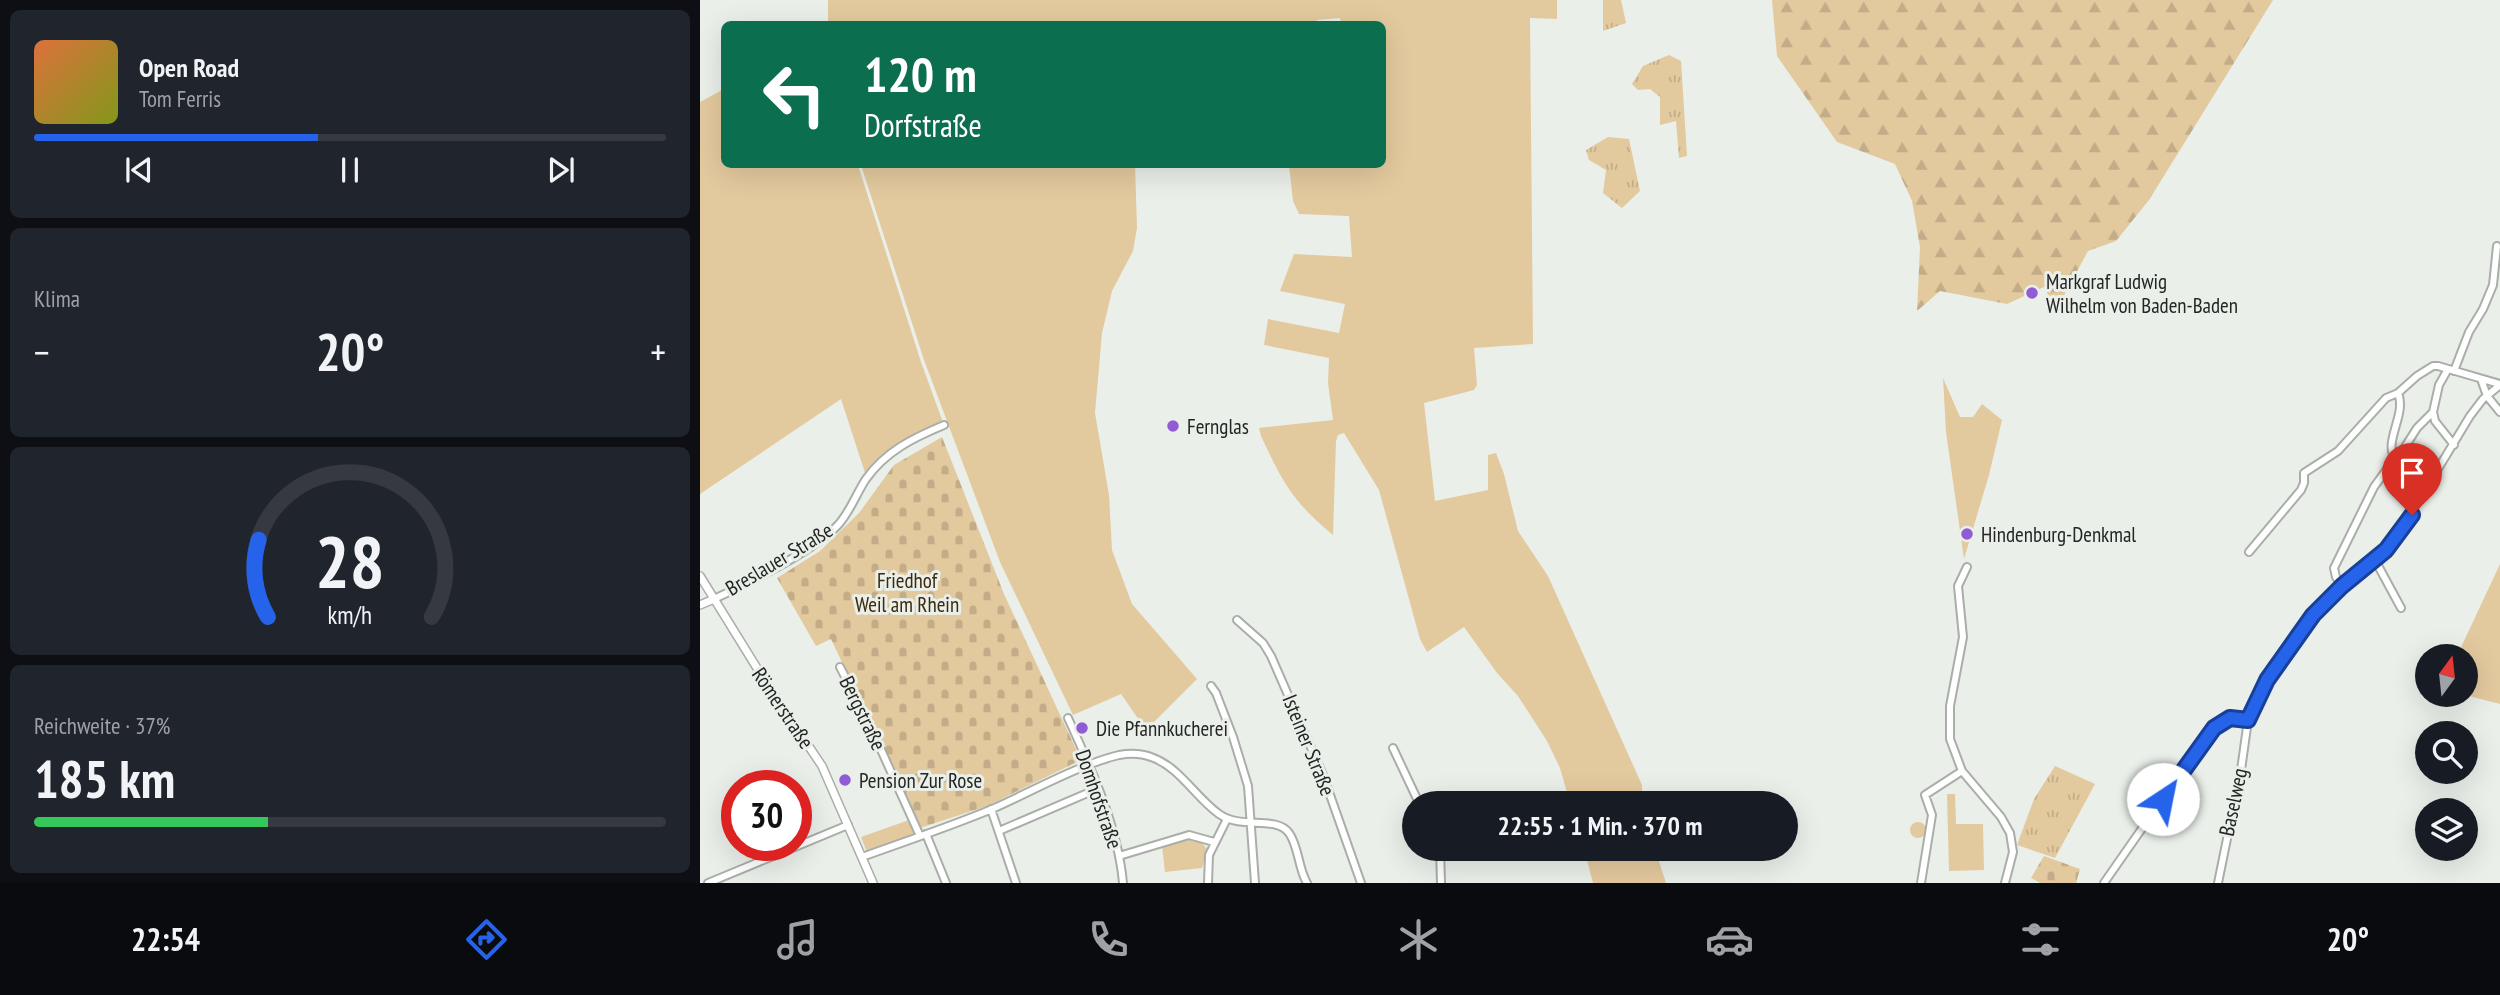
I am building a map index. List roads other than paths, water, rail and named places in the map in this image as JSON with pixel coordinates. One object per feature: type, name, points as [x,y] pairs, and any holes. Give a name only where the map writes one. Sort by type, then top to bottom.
[{"type":"street","points":[[2454,445],[2435,421],[2433,412],[2439,385],[2451,370],[2493,285],[2497,246]]},
{"type":"street","points":[[2249,552],[2301,490],[2304,473],[2338,451],[2386,398],[2398,393],[2433,366],[2500,384]]},
{"type":"street","points":[[2481,379],[2487,396],[2500,412]]},
{"type":"street","name":"Baselweg","points":[[2218,883],[2248,720],[2263,688],[2313,615],[2395,540],[2470,416],[2500,384]]},
{"type":"street","points":[[2398,393],[2401,408],[2391,448],[2397,458],[2433,480]]},
{"type":"street","points":[[2342,586],[2334,568],[2374,487],[2417,428],[2433,412]]},
{"type":"street","name":"Breslauer Straße","points":[[700,605],[764,573],[828,533],[839,524],[867,479],[886,456],[922,434],[944,425]]},
{"type":"street","points":[[2375,560],[2401,608]]},
{"type":"street","points":[[1967,567],[1958,586],[1962,648],[1949,723],[1950,739],[1962,771],[2001,817],[2010,833],[2013,852],[2005,883]]},
{"type":"street","name":"Römerstraße","points":[[700,576],[758,671],[822,766],[873,883]]},
{"type":"street","name":"Isteiner Straße","points":[[1237,620],[1262,643],[1270,656],[1323,775],[1361,883]]},
{"type":"street","name":"Bergstraße","points":[[840,667],[946,883]]},
{"type":"street","points":[[1210,686],[1216,693],[1248,786],[1255,883]]},
{"type":"street","name":"Domhofstraße","points":[[1068,718],[1090,765],[1119,856],[1123,883]]},
{"type":"street","points":[[2104,883],[2214,728],[2230,718],[2248,720]]},
{"type":"street","points":[[1393,748],[1413,791]]},
{"type":"street","points":[[862,857],[992,809],[1090,765],[1123,754],[1149,756],[1168,765],[1215,811],[1227,819],[1251,824],[1276,824],[1290,834],[1307,883]]},
{"type":"street","points":[[1921,883],[1933,815],[1925,795],[1962,771]]},
{"type":"street","points":[[999,831],[1097,789]]},
{"type":"street","points":[[992,809],[1016,883]]},
{"type":"street","points":[[1208,883],[1209,855],[1227,819]]},
{"type":"street","points":[[708,883],[848,825]]},
{"type":"street","points":[[1119,856],[1189,835],[1214,842]]},
{"type":"street","points":[[1440,861],[1441,883]]},
{"type":"place","name":"Markgraf Ludwig Wilhelm von Baden-Baden","points":[[2032,293]]},
{"type":"place","name":"Fernglas","points":[[1173,426]]},
{"type":"place","name":"Hindenburg-Denkmal","points":[[1967,534]]},
{"type":"place","name":"Die Pfannkucherei","points":[[1082,728]]},
{"type":"place","name":"Pension Zur Rose","points":[[845,780]]},
{"type":"park label","name":"Friedhof Weil am Rhein","points":[[907,592]]}]
